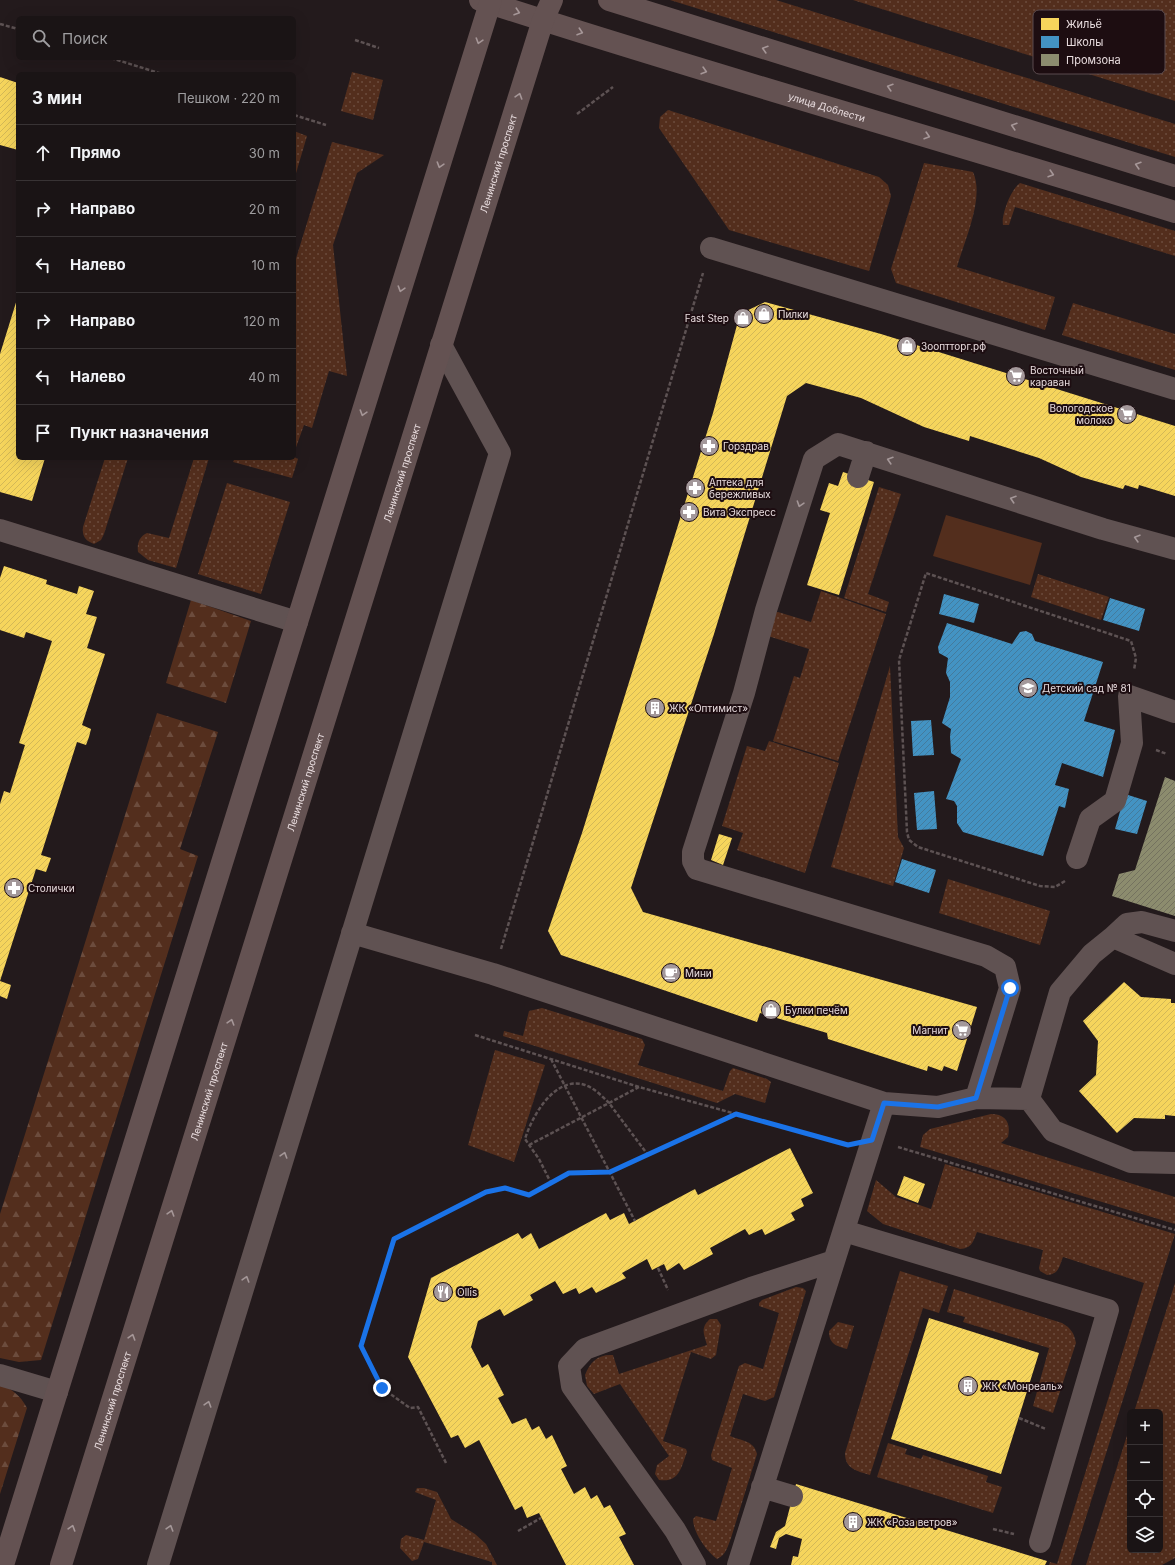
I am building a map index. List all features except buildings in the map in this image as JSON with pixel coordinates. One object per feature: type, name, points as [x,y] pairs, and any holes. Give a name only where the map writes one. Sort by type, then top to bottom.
[{"type":"main road","name":"Ленинский проспект","points":[[61,1565],[441,345],[543,20],[552,0]]},
{"type":"main road","points":[[609,0],[1175,176]]},
{"type":"main road","name":"улица Доблести","points":[[487,1],[625,47],[994,156],[1175,212]]},
{"type":"main road","points":[[4,1565],[297,622],[487,1]]},
{"type":"street","points":[[711,248],[1175,389]]},
{"type":"street","points":[[158,1565],[500,454],[441,345]]},
{"type":"street","points":[[976,1098],[1010,988],[1005,967],[986,956],[697,869],[693,861],[693,852],[744,693],[766,610],[814,459],[838,444],[1103,528],[1175,549]]},
{"type":"street","points":[[858,477],[866,452]]},
{"type":"street","points":[[0,530],[297,622]]},
{"type":"street","points":[[1077,858],[1090,819],[1115,801],[1132,743],[1129,696],[1175,712]]},
{"type":"street","points":[[1029,1099],[1060,992],[1092,954],[1127,924],[1142,922],[1175,931]]},
{"type":"street","points":[[352,933],[493,974],[884,1103],[938,1107],[976,1098],[1029,1099]]},
{"type":"street","points":[[1113,936],[1175,964]]},
{"type":"street","points":[[1029,1099],[1053,1132],[1131,1162],[1175,1163]]},
{"type":"street","points":[[738,1565],[884,1103]]},
{"type":"street","points":[[844,1231],[1108,1310],[1040,1542]]},
{"type":"street","points":[[695,1565],[675,1530],[572,1386],[569,1366],[585,1349],[751,1288],[834,1261]]},
{"type":"street","points":[[0,1375],[57,1392]]},
{"type":"street","points":[[762,1487],[792,1496]]},
{"type":"path","points":[[0,24],[16,28]]},
{"type":"path","points":[[355,40],[379,48]]},
{"type":"path","points":[[117,60],[156,72]]},
{"type":"path","points":[[577,114],[613,87]]},
{"type":"path","points":[[296,116],[326,125]]},
{"type":"path","points":[[493,974],[711,248]]},
{"type":"path","points":[[1077,858],[1066,881],[1055,887],[1040,886],[918,847],[909,840],[907,832],[899,660],[926,574],[1131,641],[1136,658],[1129,696]]},
{"type":"path","points":[[475,1035],[639,1087],[848,1145],[872,1140],[919,1152],[1175,1230]]},
{"type":"path","points":[[551,1059],[635,1221]]},
{"type":"path","points":[[551,1183],[530,1145],[525,1139],[529,1125],[543,1103],[564,1085],[571,1083],[585,1084],[599,1093],[609,1102],[648,1155]]},
{"type":"path","points":[[530,1145],[639,1087]]},
{"type":"path","points":[[446,1463],[418,1407],[410,1408],[382,1388],[361,1346],[394,1239],[486,1192],[505,1188],[529,1195],[569,1173],[610,1172],[736,1114]]},
{"type":"path","points":[[658,1268],[670,1294]]},
{"type":"path","points":[[1019,1418],[1050,1431]]},
{"type":"path","points":[[518,1531],[541,1518]]},
{"type":"green space","points":[[670,0],[776,0],[1175,124],[1175,157]]},
{"type":"green space","points":[[853,0],[1175,0],[1175,101],[1089,74],[1165,74],[1165,10],[1033,10],[1033,56]]},
{"type":"green space","points":[[352,72],[383,80],[373,120],[341,111]]},
{"type":"green space","points":[[668,110],[879,177],[888,185],[891,196],[869,271],[729,230],[659,128],[660,117]]},
{"type":"green space","points":[[296,132],[307,136],[296,173]]},
{"type":"green space","points":[[332,142],[384,155],[357,173],[333,245],[347,376],[329,371],[312,428],[304,425],[296,447],[296,259]]},
{"type":"green space","points":[[924,163],[973,172],[977,194],[975,207],[957,267],[1055,297],[1045,330],[896,283],[891,269]]},
{"type":"green space","points":[[1020,183],[1175,231],[1175,256],[1015,207],[1009,225],[1003,225],[1007,202],[1013,191]]},
{"type":"green space","points":[[1073,303],[1175,334],[1175,370],[1062,335]]},
{"type":"green space","points":[[298,459],[292,478],[233,462],[234,460]]},
{"type":"green space","points":[[104,460],[127,460],[101,540],[94,544],[88,541],[83,533],[83,527]]},
{"type":"green space","points":[[193,460],[208,460],[176,568],[148,560],[138,552],[139,541],[142,536],[147,533],[169,538]]},
{"type":"green space","points":[[227,483],[290,502],[261,594],[198,574]]},
{"type":"green space","points":[[879,487],[901,494],[868,594],[889,602],[886,612],[844,598]]},
{"type":"green space","points":[[946,515],[1042,543],[1030,585],[933,556]]},
{"type":"green space","points":[[1038,574],[1109,597],[1101,620],[1031,597]]},
{"type":"green space","points":[[821,591],[886,614],[838,761],[773,741],[794,676],[800,678],[809,649],[768,636],[770,613],[778,612],[811,622]]},
{"type":"green space","points":[[191,600],[251,621],[226,703],[166,683]]},
{"type":"green space","points":[[890,666],[898,837],[904,848],[893,886],[831,867]]},
{"type":"green space","points":[[157,713],[218,732],[180,849],[198,856],[41,1360],[19,1362],[0,1358],[0,1214]]},
{"type":"green space","points":[[769,741],[839,763],[805,873],[737,850],[743,833],[722,826],[747,746],[765,751]]},
{"type":"green space","points":[[948,879],[1050,911],[1040,945],[939,913]]},
{"type":"green space","points":[[542,1008],[642,1039],[645,1045],[638,1065],[723,1091],[730,1071],[733,1068],[767,1079],[771,1082],[765,1103],[735,1094],[717,1103],[503,1036],[504,1031],[523,1036],[529,1011]]},
{"type":"green space","points":[[495,1050],[545,1065],[514,1162],[468,1145]]},
{"type":"green space","points":[[996,1114],[1004,1118],[1008,1124],[1008,1137],[1001,1143],[1175,1197],[1175,1224],[920,1147],[923,1135],[930,1129]]},
{"type":"green space","points":[[945,1164],[1175,1234],[1071,1565],[1049,1565],[1050,1562],[1057,1564],[1144,1283],[1063,1257],[1056,1272],[1047,1275],[1040,1271],[1039,1268],[1043,1250],[977,1232],[970,1246],[960,1249],[883,1224],[867,1211],[876,1180],[896,1197],[931,1209]]},
{"type":"green space","points":[[900,1271],[948,1286],[939,1313],[923,1308],[870,1475],[849,1466],[845,1453]]},
{"type":"green space","points":[[1175,1283],[1175,1558],[1162,1565],[1086,1565],[1127,1435],[1127,1553],[1163,1553],[1163,1409],[1135,1409]]},
{"type":"green space","points":[[796,1287],[803,1288],[806,1291],[774,1397],[765,1401],[743,1394],[730,1436],[750,1443],[757,1454],[729,1544],[725,1553],[717,1559],[701,1541],[695,1530],[693,1519],[696,1516],[716,1521],[732,1468],[712,1460],[711,1455],[739,1366],[745,1363],[763,1369],[779,1313],[759,1306],[759,1303],[762,1300]]},
{"type":"green space","points":[[954,1289],[1062,1323],[1070,1329],[1076,1343],[1053,1413],[1033,1406],[1049,1348],[963,1322],[965,1317],[947,1312]]},
{"type":"green space","points":[[710,1319],[717,1319],[721,1325],[716,1355],[711,1359],[691,1352],[663,1441],[686,1449],[687,1452],[679,1473],[676,1476],[671,1479],[659,1480],[655,1474],[657,1465],[669,1456],[620,1384],[594,1394],[587,1386],[585,1375],[589,1366],[599,1357],[603,1356],[613,1355],[619,1374],[707,1345],[704,1328]]},
{"type":"green space","points":[[838,1322],[854,1326],[847,1349],[834,1344],[830,1339],[829,1331]]},
{"type":"green space","points":[[0,1384],[16,1393],[27,1408],[0,1494]]},
{"type":"green space","points":[[888,1443],[907,1449],[905,1454],[921,1459],[923,1455],[988,1476],[986,1482],[1002,1487],[993,1513],[877,1477]]},
{"type":"green space","points":[[417,1488],[424,1488],[437,1492],[451,1519],[475,1534],[486,1544],[497,1565],[492,1565],[492,1562],[424,1542],[418,1559],[412,1561],[400,1548],[401,1539],[406,1535],[424,1540],[436,1500],[415,1492]]},
{"type":"place","name":"Пилки","points":[[764,314]]},
{"type":"place","name":"Fast Step","points":[[743,318]]},
{"type":"place","name":"Зооптторг.рф","points":[[907,346]]},
{"type":"place","name":"Восточный караван","points":[[1016,376]]},
{"type":"place","name":"Вологодское молоко","points":[[1127,414]]},
{"type":"place","name":"Горздрав","points":[[709,446]]},
{"type":"place","name":"Аптека для бережливых","points":[[695,488]]},
{"type":"place","name":"Вита Экспресс","points":[[689,512]]},
{"type":"place","name":"Детский сад № 81","points":[[1028,688]]},
{"type":"place","name":"ЖК «Оптимист»","points":[[655,708]]},
{"type":"place","name":"Столички","points":[[14,888]]},
{"type":"place","name":"Мини","points":[[671,973]]},
{"type":"place","name":"Булки печём","points":[[771,1010]]},
{"type":"place","name":"Магнит","points":[[962,1030]]},
{"type":"place","name":"Ollis","points":[[443,1292]]},
{"type":"place","name":"ЖК «Монреаль»","points":[[968,1386]]},
{"type":"place","name":"ЖК «Роза ветров»","points":[[853,1522]]},
{"type":"route","points":[[382,1388],[361,1346],[394,1239],[486,1192],[505,1188],[529,1195],[569,1173],[610,1172],[736,1114],[848,1145],[872,1140],[884,1103],[938,1107],[976,1098],[1010,988]]}]
